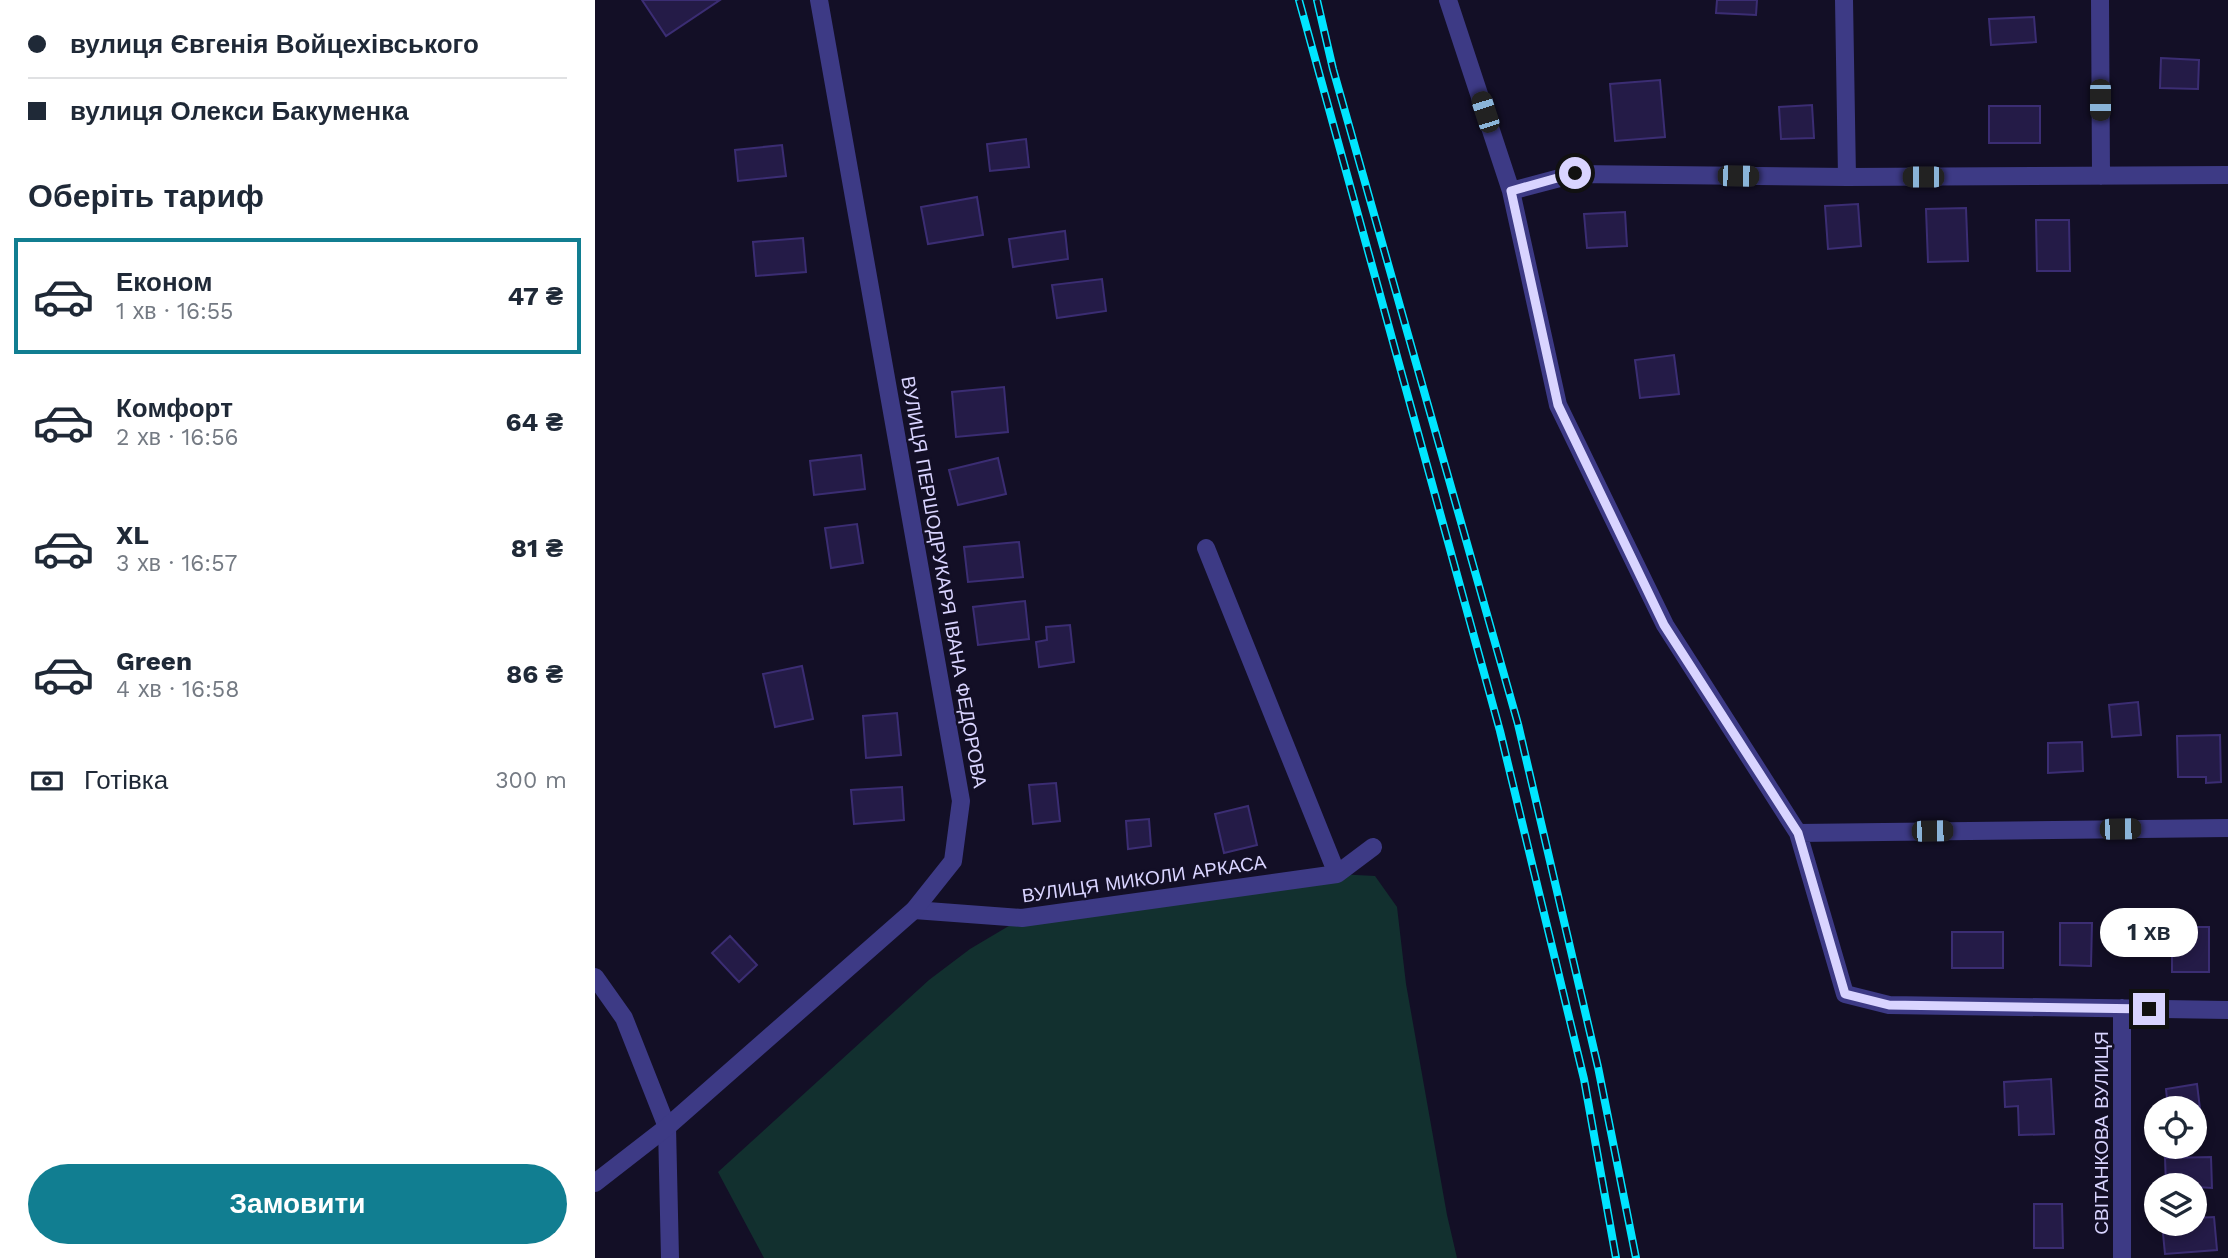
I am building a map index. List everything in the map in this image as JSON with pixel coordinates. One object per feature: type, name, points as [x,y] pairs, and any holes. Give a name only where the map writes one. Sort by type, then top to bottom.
[{"type":"street","name":"ВУЛИЦЯ ПЕРШОДРУКАРЯ ІВАНА ФЕДОРОВА","points":[[595,1183],[667,1127],[914,910],[954,861],[961,801],[819,0]]},
{"type":"street","points":[[1448,0],[1511,191],[1558,405],[1664,625],[1798,833],[1845,994],[1889,1005],[2228,1010]]},
{"type":"street","points":[[1843,0],[1847,177]]},
{"type":"street","points":[[2100,0],[2101,176]]},
{"type":"street","points":[[1511,191],[1575,173],[1847,177],[2228,175]]},
{"type":"street","points":[[1206,548],[1337,874]]},
{"type":"street","points":[[1798,833],[2228,828]]},
{"type":"street","name":"ВУЛИЦЯ МИКОЛИ АРКАСА","points":[[914,910],[1022,918],[1337,874],[1373,848]]},
{"type":"street","points":[[595,977],[624,1018],[667,1127],[670,1258]]},
{"type":"street","name":"СВІТАНКОВА ВУЛИЦЯ","points":[[2122,1008],[2122,1258]]},
{"type":"green space","points":[[1337,874],[1375,876],[1397,907],[1406,984],[1457,1258],[764,1258],[718,1172],[929,980],[970,949],[1022,918]]},
{"type":"building","points":[[642,0],[720,0],[666,36]]},
{"type":"building","points":[[1717,0],[1757,0],[1756,15],[1716,13]]},
{"type":"building","points":[[2034,17],[2036,42],[1991,45],[1989,19]]},
{"type":"building","points":[[2161,58],[2199,60],[2198,89],[2160,88]]},
{"type":"building","points":[[1660,80],[1665,137],[1615,141],[1610,84]]},
{"type":"building","points":[[1812,105],[1814,138],[1781,139],[1779,107]]},
{"type":"building","points":[[1989,106],[2040,106],[2040,143],[1989,143]]},
{"type":"building","points":[[1026,139],[1029,167],[990,171],[987,144]]},
{"type":"building","points":[[782,145],[786,176],[738,181],[735,150]]},
{"type":"building","points":[[977,197],[983,235],[928,244],[921,207]]},
{"type":"building","points":[[1858,204],[1861,246],[1828,249],[1825,206]]},
{"type":"building","points":[[1966,208],[1968,261],[1928,262],[1926,209]]},
{"type":"building","points":[[1625,212],[1627,246],[1587,248],[1584,214]]},
{"type":"building","points":[[2036,220],[2069,220],[2070,271],[2037,271]]},
{"type":"building","points":[[1065,231],[1068,259],[1013,267],[1009,239]]},
{"type":"building","points":[[803,238],[806,272],[756,276],[753,242]]},
{"type":"building","points":[[1102,279],[1106,311],[1057,318],[1052,285]]},
{"type":"building","points":[[1674,355],[1679,394],[1640,398],[1635,360]]},
{"type":"building","points":[[1004,387],[1008,432],[956,437],[952,392]]},
{"type":"building","points":[[861,455],[865,489],[814,495],[810,461]]},
{"type":"building","points":[[998,458],[1006,494],[958,505],[949,470]]},
{"type":"building","points":[[857,524],[863,563],[831,568],[825,528]]},
{"type":"building","points":[[1019,542],[1023,577],[968,582],[964,547]]},
{"type":"building","points":[[1025,601],[1029,639],[978,645],[973,607]]},
{"type":"building","points":[[1070,625],[1074,662],[1039,667],[1036,642],[1047,640],[1046,627]]},
{"type":"building","points":[[802,666],[813,719],[775,727],[763,674]]},
{"type":"building","points":[[2138,702],[2141,735],[2112,737],[2109,705]]},
{"type":"building","points":[[897,713],[901,755],[866,758],[863,716]]},
{"type":"building","points":[[2220,735],[2221,782],[2206,783],[2206,777],[2178,777],[2177,736]]},
{"type":"building","points":[[2082,742],[2083,771],[2048,773],[2048,743]]},
{"type":"building","points":[[1056,783],[1060,821],[1033,824],[1029,785]]},
{"type":"building","points":[[902,787],[904,820],[854,824],[851,790]]},
{"type":"building","points":[[1248,806],[1257,845],[1224,853],[1215,814]]},
{"type":"building","points":[[1149,819],[1151,846],[1128,849],[1126,821]]},
{"type":"building","points":[[2060,923],[2092,923],[2091,966],[2060,965]]},
{"type":"building","points":[[2172,927],[2209,927],[2209,972],[2172,972]]},
{"type":"building","points":[[1952,932],[2003,932],[2003,968],[1952,968]]},
{"type":"building","points":[[730,936],[757,965],[739,982],[712,953]]},
{"type":"building","points":[[2051,1079],[2054,1134],[2019,1135],[2018,1106],[2005,1107],[2004,1082]]},
{"type":"building","points":[[2197,1084],[2198,1096],[2167,1096],[2166,1089]]},
{"type":"building","points":[[2211,1157],[2212,1188],[2207,1188],[2207,1173],[2166,1173],[2165,1159]]},
{"type":"building","points":[[2034,1204],[2062,1204],[2063,1248],[2034,1248]]},
{"type":"building","points":[[2207,1217],[2214,1217],[2217,1250],[2165,1254],[2163,1236],[2207,1236]]},
{"type":"railway","points":[[1299,0],[1500,731],[1584,1079],[1616,1258]]},
{"type":"railway","points":[[1317,0],[1333,69],[1518,724],[1598,1067],[1636,1258]]},
{"type":"route","points":[[1575,173],[1511,191],[1558,405],[1664,625],[1798,833],[1845,994],[1889,1005],[2149,1009]]}]
